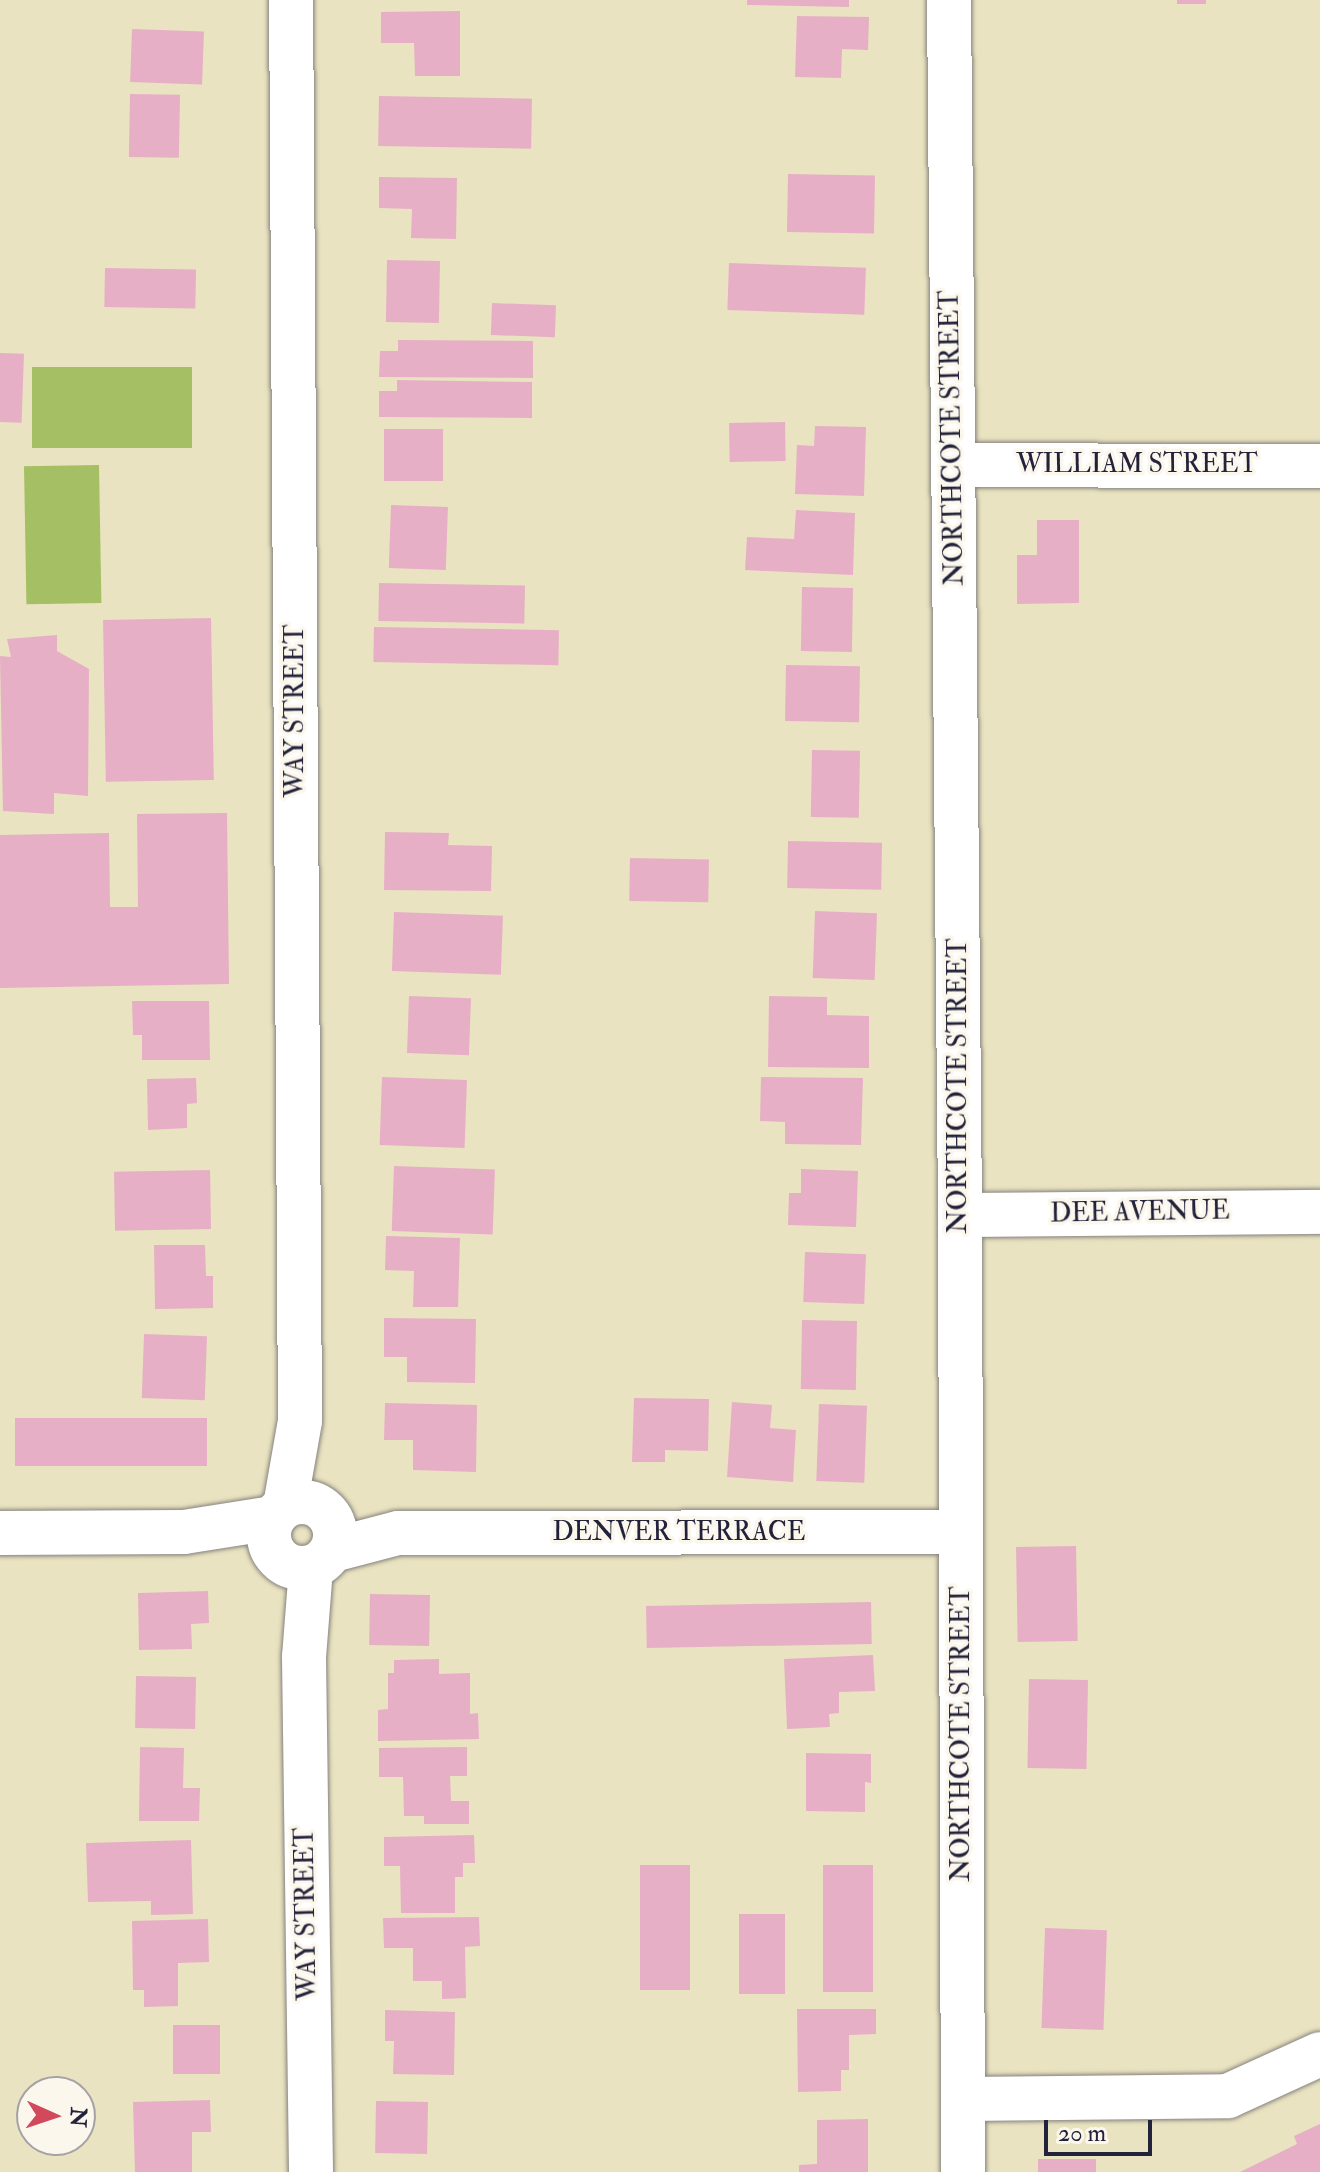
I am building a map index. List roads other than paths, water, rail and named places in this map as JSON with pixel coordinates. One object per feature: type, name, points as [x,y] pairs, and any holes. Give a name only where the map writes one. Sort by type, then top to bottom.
[{"type":"street","name":"WAY STREET","points":[[291,0],[300,1421],[311,2172]]},
{"type":"street","name":"NORTHCOTE STREET","points":[[949,0],[960,1215],[963,2172]]},
{"type":"street","name":"WILLIAM STREET","points":[[953,465],[1320,466]]},
{"type":"street","name":"DEE AVENUE","points":[[960,1215],[1320,1212]]},
{"type":"street","name":"DENVER TERRACE","points":[[0,1533],[960,1532]]},
{"type":"street","points":[[963,2099],[1228,2096],[1320,2054]]}]
